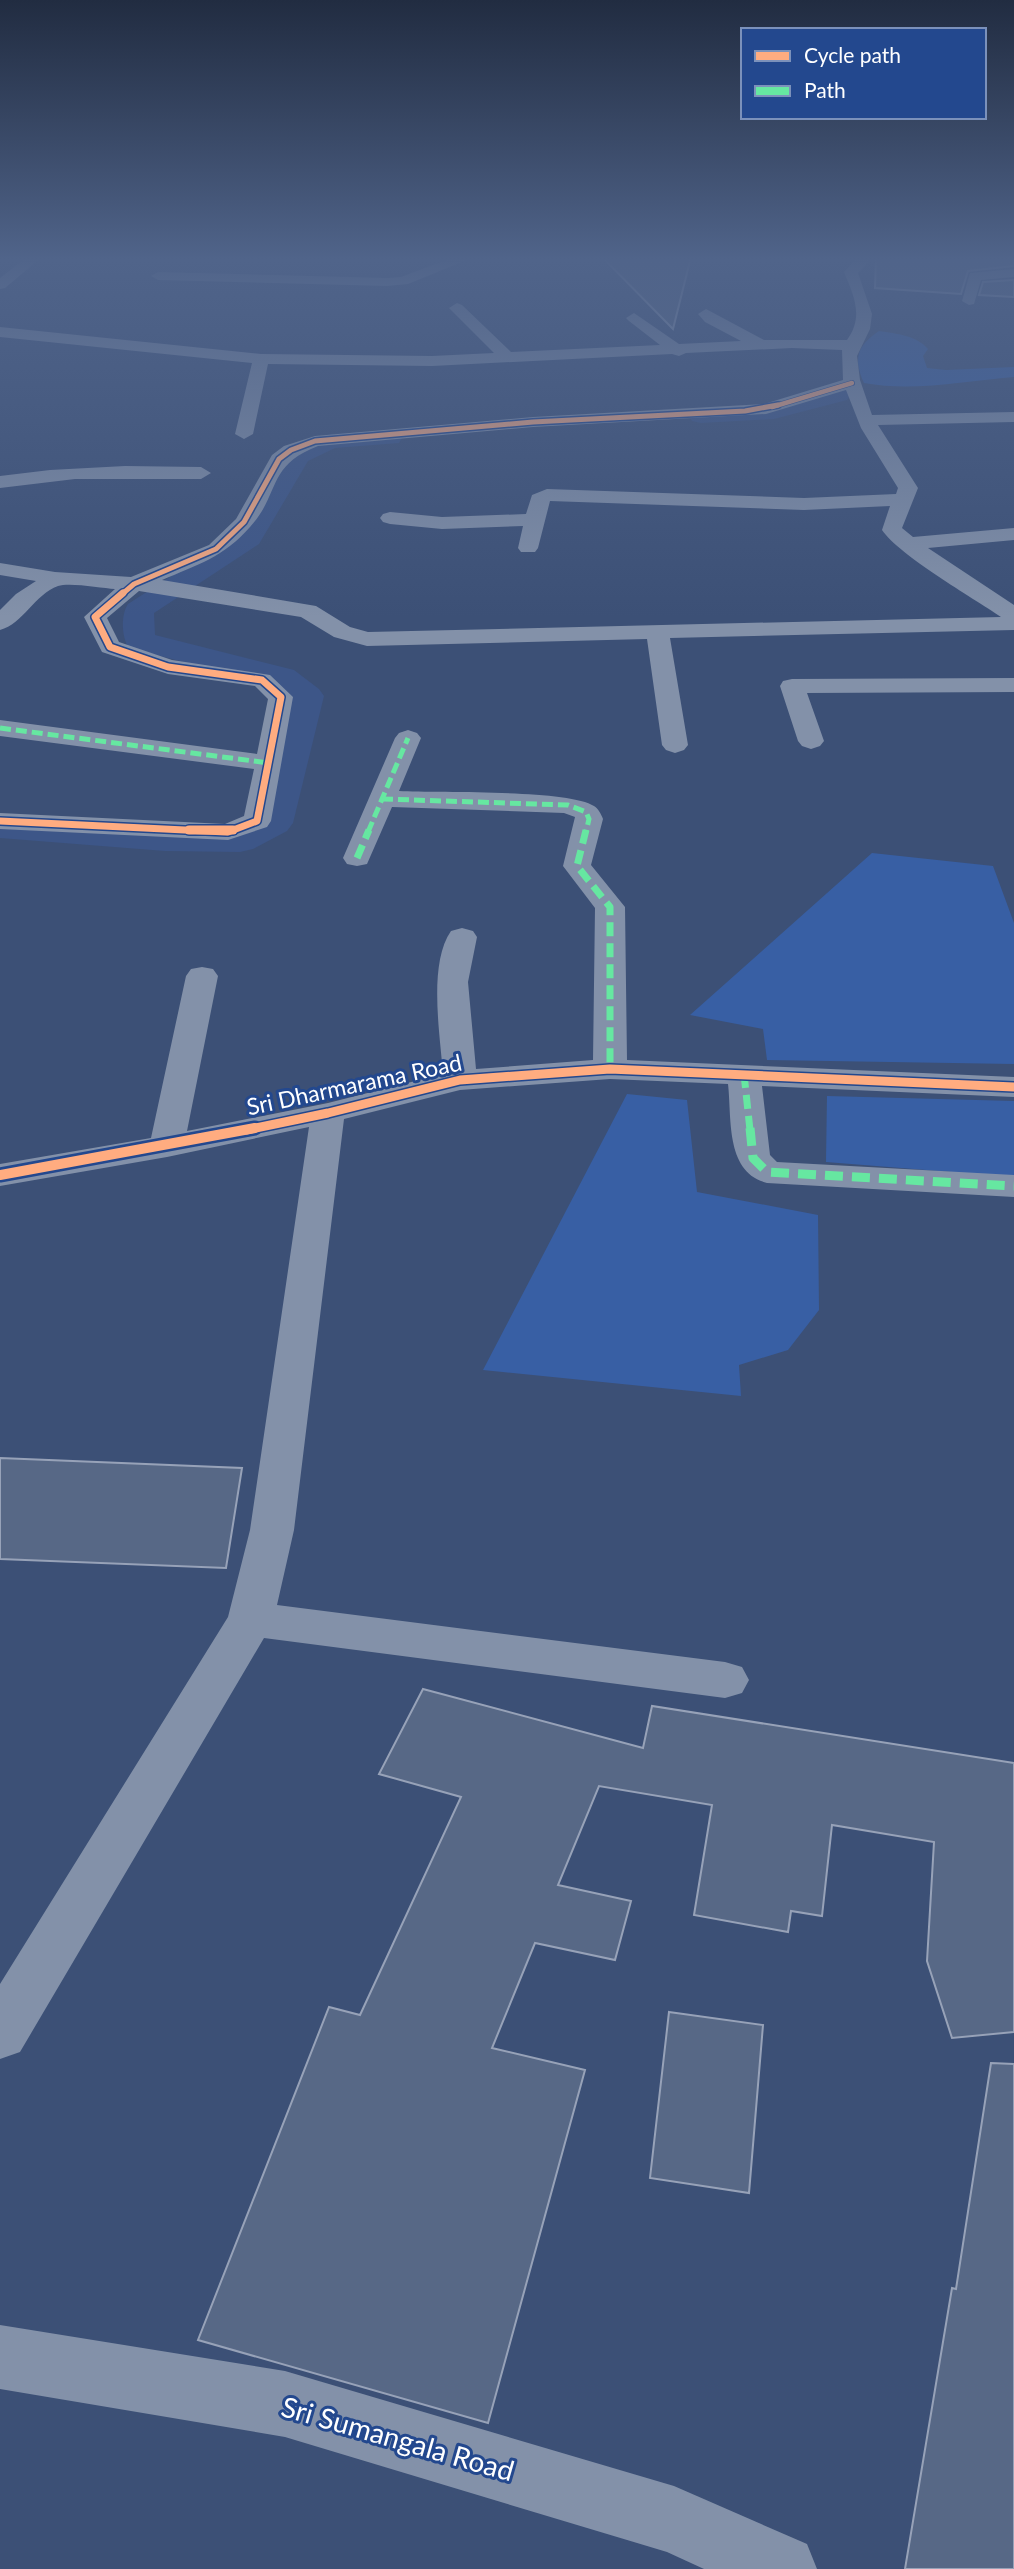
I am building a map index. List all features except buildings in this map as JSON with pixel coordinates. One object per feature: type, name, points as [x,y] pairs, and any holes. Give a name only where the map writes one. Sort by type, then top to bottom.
[{"type":"street","points":[[244,434],[257,377]]},
{"type":"street","points":[[851,377],[870,430],[908,488],[905,500],[894,517],[892,530],[908,544],[1014,615]]},
{"type":"street","points":[[0,821],[228,832],[257,821],[281,697],[262,680],[168,667],[110,647],[95,617],[134,584],[216,549],[244,522],[279,459],[291,450],[316,441],[533,422],[766,409],[852,383]]},
{"type":"street","points":[[867,420],[1014,417]]},
{"type":"street","points":[[0,482],[44,475],[133,471],[201,473]]},
{"type":"street","points":[[528,548],[539,499],[561,494],[704,503],[804,505],[905,500]]},
{"type":"street","points":[[390,519],[442,523],[534,520]]},
{"type":"street","points":[[908,544],[1014,534]]},
{"type":"street","points":[[0,569],[54,578],[190,590],[308,611],[342,632],[367,639],[1014,623]]},
{"type":"street","points":[[0,623],[24,598],[54,578]]},
{"type":"street","points":[[657,632],[676,745]]},
{"type":"street","points":[[811,741],[792,686],[1014,685]]},
{"type":"street","points":[[0,728],[269,762]]},
{"type":"street","points":[[357,858],[408,738]]},
{"type":"street","points":[[382,799],[568,805],[586,812],[589,819],[577,866],[610,907],[610,1069]]},
{"type":"street","points":[[460,1080],[452,982],[462,937]]},
{"type":"street","points":[[167,1146],[202,976]]},
{"type":"street","name":"Sri Dharmarama Road","points":[[0,1175],[167,1146],[328,1113],[460,1080],[610,1069],[1014,1087]]},
{"type":"street","points":[[744,1074],[753,1158],[767,1172],[1014,1186]]},
{"type":"street","points":[[0,2034],[250,1619],[272,1530],[328,1113]]},
{"type":"street","points":[[250,1619],[725,1680]]},
{"type":"street","name":"Sri Sumangala Road","points":[[0,2357],[285,2404],[674,2520],[782,2569]]},
{"type":"shaded area","points":[[862,377],[1014,377],[920,386],[864,383]]},
{"type":"shaded area","points":[[872,853],[993,866],[1014,923],[1014,1064],[767,1060],[763,1029],[690,1015]]},
{"type":"shaded area","points":[[627,1094],[687,1100],[697,1192],[818,1215],[819,1310],[788,1350],[739,1365],[741,1396],[483,1370]]},
{"type":"shaded area","points":[[827,1096],[1014,1101],[1014,1177],[826,1162]]},
{"type":"waterway","points":[[701,416],[774,412],[839,395]]},
{"type":"waterway","points":[[0,827],[165,840],[240,841],[274,823],[307,696],[282,677],[140,641],[139,610],[249,538],[298,456],[330,441],[390,438]]},
{"type":"marked path","points":[[0,728],[269,763]]},
{"type":"marked path","points":[[357,858],[408,738]]},
{"type":"marked path","points":[[382,799],[568,805],[586,812],[589,819],[577,866],[610,907],[610,1069]]},
{"type":"marked path","points":[[744,1074],[753,1158],[767,1172],[1014,1186]]},
{"type":"cycle path","points":[[0,821],[228,832],[257,821],[281,697],[262,680],[168,667],[110,647],[95,617],[134,584],[216,549],[244,522],[279,459],[291,450],[315,441],[533,422],[766,409],[852,383]]},
{"type":"cycle path","points":[[0,1175],[167,1146],[328,1113],[460,1080],[610,1069],[1014,1087]]}]
